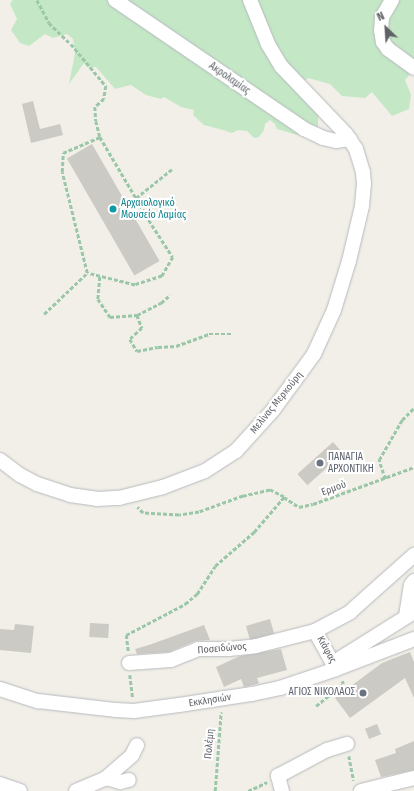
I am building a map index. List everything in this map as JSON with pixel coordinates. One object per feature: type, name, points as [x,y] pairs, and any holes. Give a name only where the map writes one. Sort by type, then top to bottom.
[{"type":"street","name":"Ακρολαμίας","points":[[115,0],[304,129],[323,138],[336,141],[350,139]]},
{"type":"street","name":"Μελίνας Μερκούρη","points":[[0,460],[33,482],[63,493],[97,499],[133,495],[163,487],[205,471],[236,451],[273,410],[314,354],[328,326],[340,293],[362,206],[363,172],[359,157],[350,139],[281,66],[268,44],[250,0]]},
{"type":"street","points":[[392,0],[382,17],[381,30],[384,42],[397,57],[414,68]]},
{"type":"street","name":"Ποσειδώνος","points":[[129,663],[171,660],[198,649],[228,649],[256,646],[315,631],[350,612],[414,555]]},
{"type":"street","points":[[335,666],[410,614],[411,585],[414,581]]},
{"type":"street","name":"Κιάφας","points":[[315,631],[335,666]]},
{"type":"street","name":"Εκκλησιών","points":[[0,689],[43,702],[128,711],[223,698],[280,688],[335,666],[414,639]]},
{"type":"street","points":[[282,791],[278,776],[327,750],[347,744]]},
{"type":"street","points":[[81,789],[106,778],[132,755],[137,745]]},
{"type":"street","points":[[106,778],[120,782],[128,780]]},
{"type":"street","points":[[358,787],[414,778]]},
{"type":"street","points":[[0,784],[20,791]]},
{"type":"path","points":[[37,0],[48,23],[71,44],[106,86],[104,99],[95,107],[96,122],[100,137],[173,257],[162,276],[135,285],[87,273]]},
{"type":"path","points":[[87,273],[62,172],[63,153],[100,137]]},
{"type":"path","points":[[136,198],[172,168]]},
{"type":"path","points":[[44,314],[87,273]]},
{"type":"path","points":[[100,277],[98,298],[110,317],[137,315],[161,303],[170,295]]},
{"type":"path","points":[[137,315],[142,328],[130,339],[137,351],[158,347],[176,346],[209,334],[231,334]]},
{"type":"path","points":[[385,479],[379,460],[402,420],[414,408]]},
{"type":"path","name":"Ερμού","points":[[284,497],[299,507],[322,502],[414,467]]},
{"type":"path","points":[[126,635],[185,604],[197,594],[215,566],[254,532],[284,497],[270,490],[242,496],[199,512],[179,515],[143,513],[138,510],[133,495]]},
{"type":"path","points":[[316,706],[343,684],[335,666]]},
{"type":"path","name":"Πολέμη","points":[[215,791],[223,698]]},
{"type":"path","points":[[347,744],[358,787]]},
{"type":"path","points":[[248,791],[278,776]]},
{"type":"green space","points":[[13,0],[414,0],[414,70],[405,80],[411,95],[409,109],[392,116],[372,92],[365,98],[342,96],[330,84],[308,78],[297,87],[318,115],[318,129],[310,133],[297,135],[277,129],[275,124],[270,120],[265,124],[264,130],[259,137],[254,138],[247,131],[238,130],[232,133],[204,125],[193,115],[194,110],[181,107],[164,97],[161,99],[146,95],[131,85],[115,89],[96,67],[89,68],[84,63],[69,84],[75,53],[73,39],[67,34],[53,38],[45,34],[29,46],[20,43],[11,30],[17,19],[10,4]]},
{"type":"building","points":[[33,101],[40,129],[60,124],[63,135],[31,143],[22,104]]},
{"type":"building","name":"Αρχαιολογικό Μουσείο Λαμίας","points":[[92,144],[160,261],[134,275],[67,158]]},
{"type":"building","name":"ΠΑΝΑΓΙΑ ΑΡΧΟΝΤΙΚΗ","points":[[333,442],[343,453],[307,485],[297,474]]},
{"type":"building","points":[[270,619],[274,633],[250,640],[246,626]]},
{"type":"building","points":[[90,623],[109,624],[108,638],[89,637]]},
{"type":"building","points":[[15,624],[34,626],[31,653],[0,650],[0,629],[14,630]]},
{"type":"building","points":[[204,625],[210,640],[195,641],[169,652],[137,654],[135,649],[149,645]]},
{"type":"building","points":[[281,649],[287,670],[257,678],[259,683],[257,684],[244,687],[241,679],[224,687],[216,667],[240,656]]},
{"type":"building","points":[[410,652],[414,662],[414,698],[405,678],[350,718],[335,698],[382,663]]},
{"type":"building","points":[[377,724],[381,734],[369,739],[365,729]]},
{"type":"building","points":[[414,741],[414,770],[381,777],[375,760],[396,753],[395,749]]},
{"type":"place","name":"Αρχαιολογικό Μουσείο Λαμίας","points":[[113,209]]},
{"type":"place","name":"ΠΑΝΑΓΙΑ ΑΡΧΟΝΤΙΚΗ","points":[[320,463]]},
{"type":"place","name":"ΑΓΙΟΣ ΝΙΚΟΛΑΟΣ","points":[[363,693]]}]
